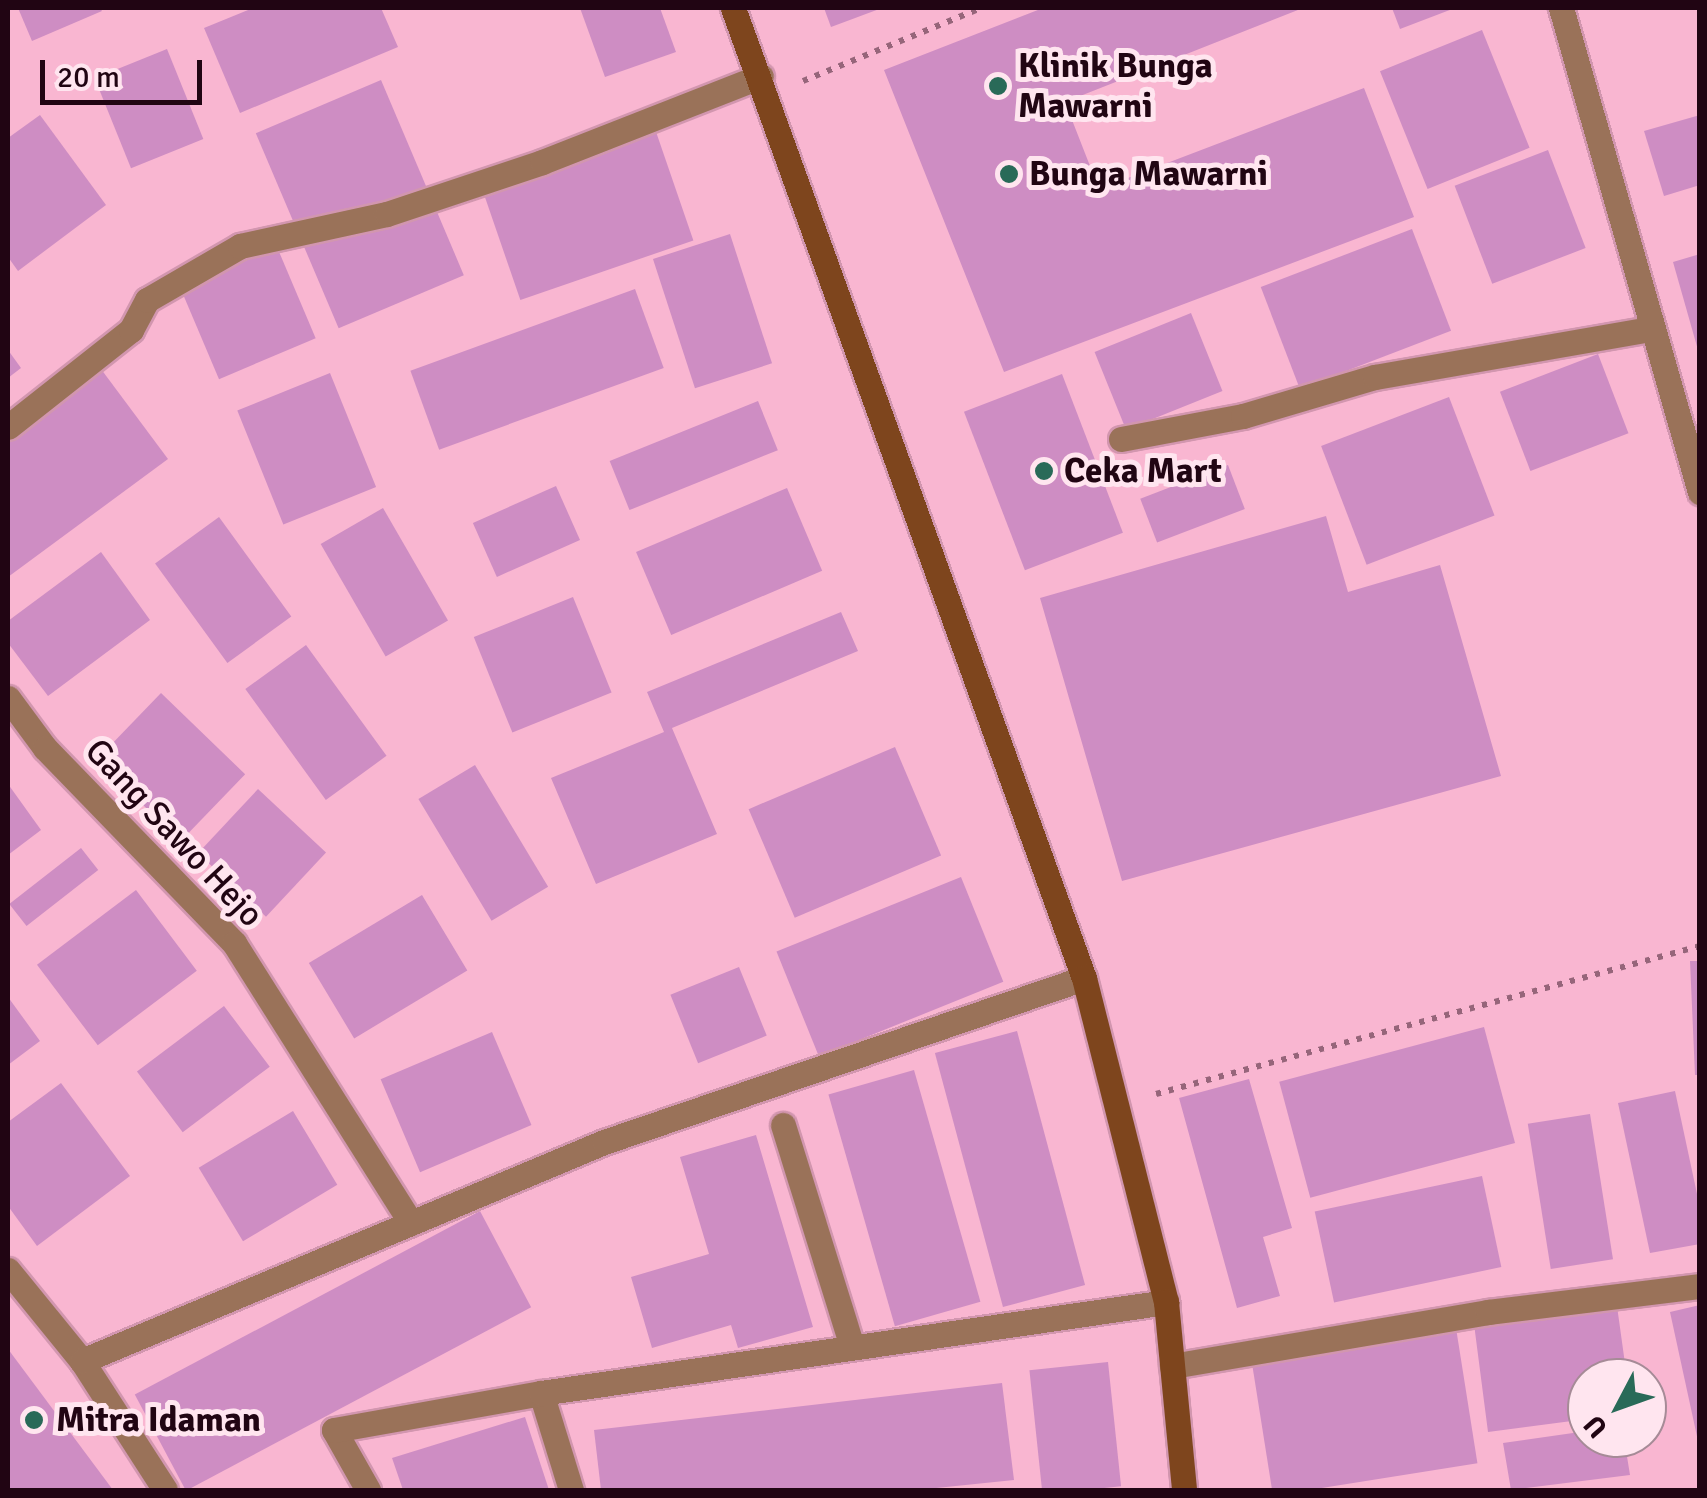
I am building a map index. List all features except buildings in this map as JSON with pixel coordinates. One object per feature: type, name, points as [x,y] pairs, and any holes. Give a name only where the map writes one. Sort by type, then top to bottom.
[{"type":"main road","points":[[732,8],[765,86],[1084,978],[1166,1302],[1184,1490]]},
{"type":"street","points":[[1562,8],[1650,329],[1700,492]]},
{"type":"street","points":[[8,427],[131,330],[147,300],[240,246],[387,214],[765,86]]},
{"type":"street","points":[[1122,439],[1243,416],[1375,377],[1650,329]]},
{"type":"street","name":"Gang Sawo Hejo","points":[[8,698],[45,748],[234,942],[411,1223]]},
{"type":"street","points":[[82,1361],[604,1142],[1084,978]]},
{"type":"street","points":[[783,1125],[852,1347]]},
{"type":"street","points":[[8,1270],[82,1361],[164,1490]]},
{"type":"street","points":[[1172,1366],[1488,1312],[1700,1286]]},
{"type":"street","points":[[368,1490],[334,1430],[540,1393],[1166,1302]]},
{"type":"street","points":[[540,1393],[572,1490]]},
{"type":"path","points":[[765,86],[981,8]]},
{"type":"path","points":[[1116,1103],[1700,946]]},
{"type":"place","name":"Klinik Bunga Mawarni","points":[[998,86]]},
{"type":"place","name":"Bunga Mawarni","points":[[1009,174]]},
{"type":"place","name":"Ceka Mart","points":[[1044,471]]},
{"type":"place","name":"Mitra Idaman","points":[[34,1420]]}]
